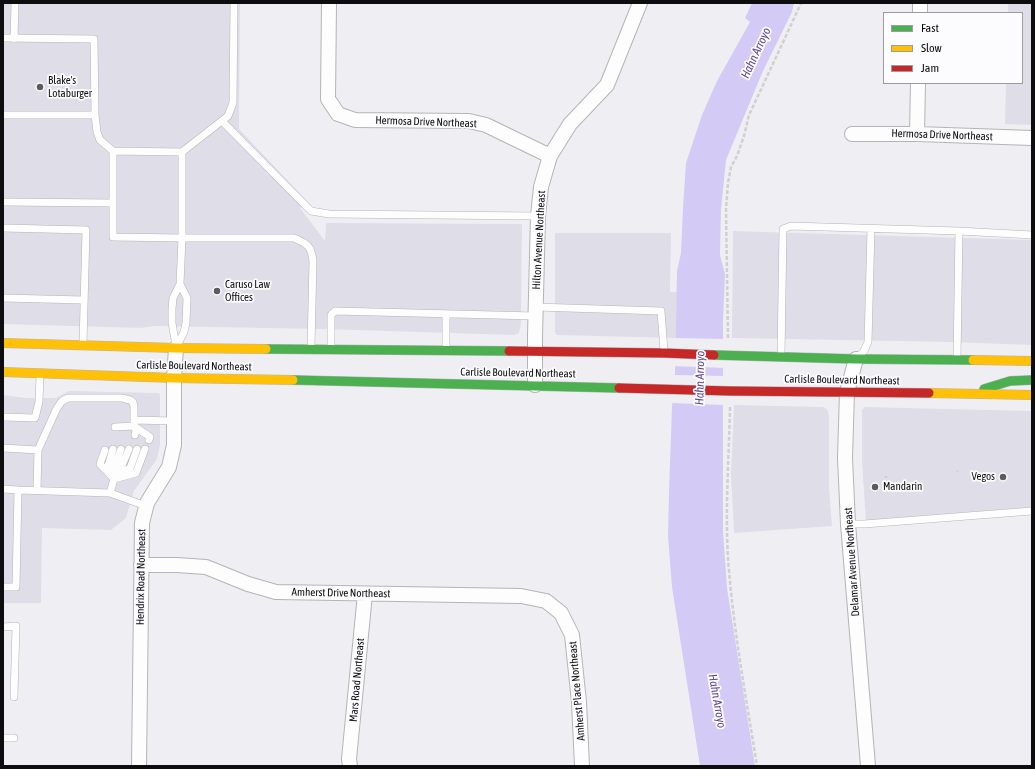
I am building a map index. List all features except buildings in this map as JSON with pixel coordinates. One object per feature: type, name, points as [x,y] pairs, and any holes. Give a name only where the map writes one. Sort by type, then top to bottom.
[{"type":"main road","name":"Carlisle Boulevard Northeast","points":[[3,343],[176,348],[668,353],[856,359],[1032,361]]},
{"type":"main road","name":"Carlisle Boulevard Northeast","points":[[3,372],[174,378],[535,385],[670,390],[1032,395]]},
{"type":"main road","points":[[967,394],[1010,381],[1032,380]]},
{"type":"street","name":"Hermosa Drive Northeast","points":[[329,3],[328,99],[338,114],[355,120],[470,121],[486,125],[550,156]]},
{"type":"street","name":"Hilton Avenue Northeast","points":[[535,385],[535,312],[538,216],[541,187],[550,156],[570,124],[606,85],[640,3]]},
{"type":"street","points":[[917,134],[918,84]]},
{"type":"street","name":"Hermosa Drive Northeast","points":[[852,134],[917,134],[1032,138]]},
{"type":"street","name":"Hendrix Road Northeast","points":[[139,766],[142,523],[146,506],[169,467],[174,445],[174,378],[176,348]]},
{"type":"street","name":"Delamar Avenue Northeast","points":[[856,359],[847,392],[845,458],[848,524],[868,766]]},
{"type":"street","name":"Amherst Drive Northeast","points":[[141,565],[206,567],[248,584],[276,592],[521,596],[546,601]]},
{"type":"street","name":"Mars Road Northeast","points":[[350,766],[365,594]]},
{"type":"street","name":"Amherst Place Northeast","points":[[546,601],[561,613],[572,635],[579,702],[582,766]]},
{"type":"lane","points":[[14,38],[15,3]]},
{"type":"lane","points":[[3,38],[94,39],[95,116],[97,132],[100,140],[113,150],[182,152],[228,116],[233,103],[234,3]]},
{"type":"lane","points":[[3,115],[95,116]]},
{"type":"lane","points":[[222,121],[311,211],[329,214],[538,216]]},
{"type":"lane","points":[[113,150],[113,236],[182,238],[294,238],[305,243],[312,252],[313,261],[311,350]]},
{"type":"lane","points":[[176,348],[172,323],[172,303],[180,284],[182,238],[182,152]]},
{"type":"lane","points":[[3,202],[113,203]]},
{"type":"lane","points":[[781,357],[783,229],[791,226],[959,231],[1032,235]]},
{"type":"lane","points":[[3,228],[86,230],[83,345]]},
{"type":"lane","points":[[856,359],[864,350],[868,342],[871,229]]},
{"type":"lane","points":[[957,360],[959,231]]},
{"type":"lane","points":[[176,348],[184,332],[186,323],[187,298],[180,284]]},
{"type":"lane","points":[[3,298],[84,300]]},
{"type":"lane","points":[[331,350],[331,315],[335,311],[446,314],[661,311],[668,353]]},
{"type":"lane","points":[[446,314],[446,351]]},
{"type":"lane","points":[[3,417],[35,418],[39,402],[40,373]]},
{"type":"lane","points":[[37,490],[38,450],[57,408],[62,401],[68,398],[122,398],[130,400],[133,402],[134,407],[134,423],[145,439]]},
{"type":"lane","points":[[134,423],[125,431],[134,423],[174,422]]},
{"type":"lane","points":[[3,448],[38,450]]},
{"type":"lane","points":[[114,479],[108,466],[117,449]]},
{"type":"lane","points":[[110,493],[114,479],[121,468],[129,449]]},
{"type":"lane","points":[[114,479],[136,473],[141,449]]},
{"type":"lane","points":[[105,450],[100,464],[114,479]]},
{"type":"lane","points":[[3,489],[110,493],[146,506]]},
{"type":"lane","points":[[3,587],[16,587],[18,490]]},
{"type":"lane","points":[[848,524],[1032,511]]},
{"type":"lane","points":[[3,627],[16,626],[14,697]]},
{"type":"lane","points":[[3,738],[14,738]]},
{"type":"shaded area","points":[[3,3],[240,3],[239,129],[307,201],[300,208],[325,241],[326,223],[522,224],[521,323],[519,333],[514,335],[323,329],[153,326],[141,328],[3,324]]},
{"type":"shaded area","points":[[1008,3],[1032,3],[1032,125],[1005,124],[1006,84],[1023,84],[1023,12],[1008,12]]},
{"type":"shaded area","points":[[733,231],[1032,240],[1032,345],[732,338]]},
{"type":"shaded area","points":[[555,233],[671,233],[670,292],[677,292],[676,338],[557,335],[555,332]]},
{"type":"shaded area","points":[[69,391],[159,393],[160,445],[157,459],[134,491],[126,518],[111,530],[42,528],[41,603],[3,603],[3,395],[26,398],[56,398]]},
{"type":"shaded area","points":[[734,405],[823,407],[827,409],[829,415],[829,487],[832,526],[734,533],[731,474]]},
{"type":"shaded area","points":[[865,407],[1032,411],[1032,507],[866,521],[862,462],[862,410]]},
{"type":"water","name":"Hahn Arroyo","points":[[752,3],[794,3],[792,12],[763,71],[726,160],[721,209],[720,255],[725,274],[723,321],[723,531],[727,588],[755,766],[700,766],[672,587],[668,536],[672,407],[675,372],[677,271],[681,253],[686,163],[702,115],[717,81],[750,22],[745,18]]},
{"type":"pier","points":[[674,338],[725,339],[725,368],[673,366]]},
{"type":"pier","points":[[673,375],[725,376],[724,405],[672,403]]},
{"type":"traffic: fast","points":[[266,349],[509,351]]},
{"type":"traffic: fast","points":[[714,355],[856,359],[973,360]]},
{"type":"traffic: fast","points":[[293,380],[619,388]]},
{"type":"traffic: fast","points":[[984,389],[1010,381],[1032,380]]},
{"type":"traffic: slow","points":[[3,343],[266,349]]},
{"type":"traffic: slow","points":[[973,360],[1032,361]]},
{"type":"traffic: slow","points":[[3,372],[174,378],[293,380]]},
{"type":"traffic: slow","points":[[929,393],[1032,395]]},
{"type":"traffic: jam","points":[[509,351],[714,355]]},
{"type":"traffic: jam","points":[[619,388],[730,391],[929,393]]},
{"type":"place","name":"Blake's Lotaburger","points":[[40,87]]},
{"type":"place","name":"Caruso Law Offices","points":[[217,291]]},
{"type":"place","name":"Vegos","points":[[1003,477]]},
{"type":"place","name":"Mandarin","points":[[875,487]]}]
